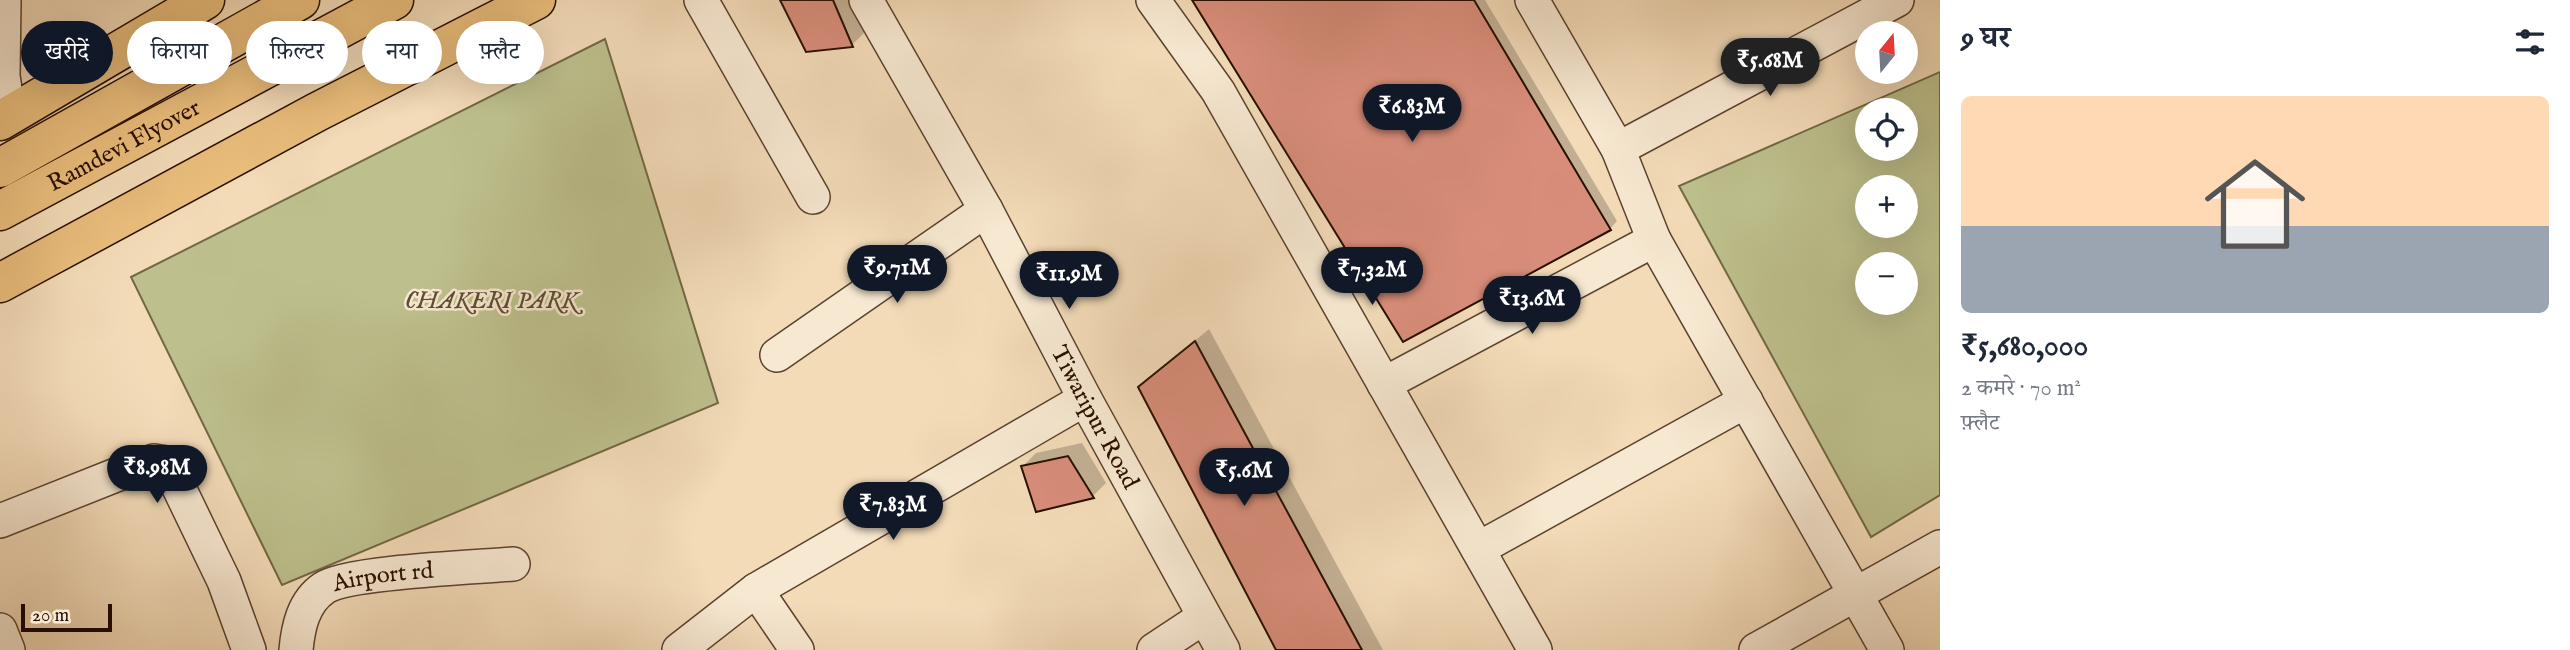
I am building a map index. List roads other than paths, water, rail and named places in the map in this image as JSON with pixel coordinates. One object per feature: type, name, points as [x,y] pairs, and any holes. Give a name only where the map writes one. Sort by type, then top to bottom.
[{"type":"main road","points":[[4,118],[205,0]]},
{"type":"main road","name":"Ramdevi Flyover","points":[[0,168],[300,0]]},
{"type":"main road","name":"Ramdevi Flyover","points":[[0,211],[394,0]]},
{"type":"main road","points":[[0,283],[317,112],[536,0]]},
{"type":"street","points":[[4,0],[4,118]]},
{"type":"street","points":[[701,0],[813,197]]},
{"type":"street","name":"Tiwaripur Road","points":[[866,0],[986,210],[1085,399],[1223,650]]},
{"type":"street","points":[[1153,0],[1218,91],[1535,650]]},
{"type":"street","points":[[1532,0],[1618,149],[1654,240],[1887,650]]},
{"type":"street","points":[[1618,149],[1897,0]]},
{"type":"street","points":[[777,355],[986,210]]},
{"type":"street","points":[[1384,384],[1654,240]]},
{"type":"street","points":[[679,650],[756,590],[1085,399]]},
{"type":"street","points":[[1478,549],[1746,401]]},
{"type":"street","points":[[0,521],[155,461],[167,463],[223,581],[249,650]]},
{"type":"street","points":[[1756,650],[1940,547]]},
{"type":"street","name":"Airport rd","points":[[296,650],[300,619],[324,588],[350,579],[513,564]]},
{"type":"street","points":[[756,590],[797,650]]},
{"type":"street","points":[[1154,650],[1204,617]]},
{"type":"street","points":[[0,630],[8,650]]},
{"type":"park label","name":"CHAKERI PARK","points":[[491,300]]}]
